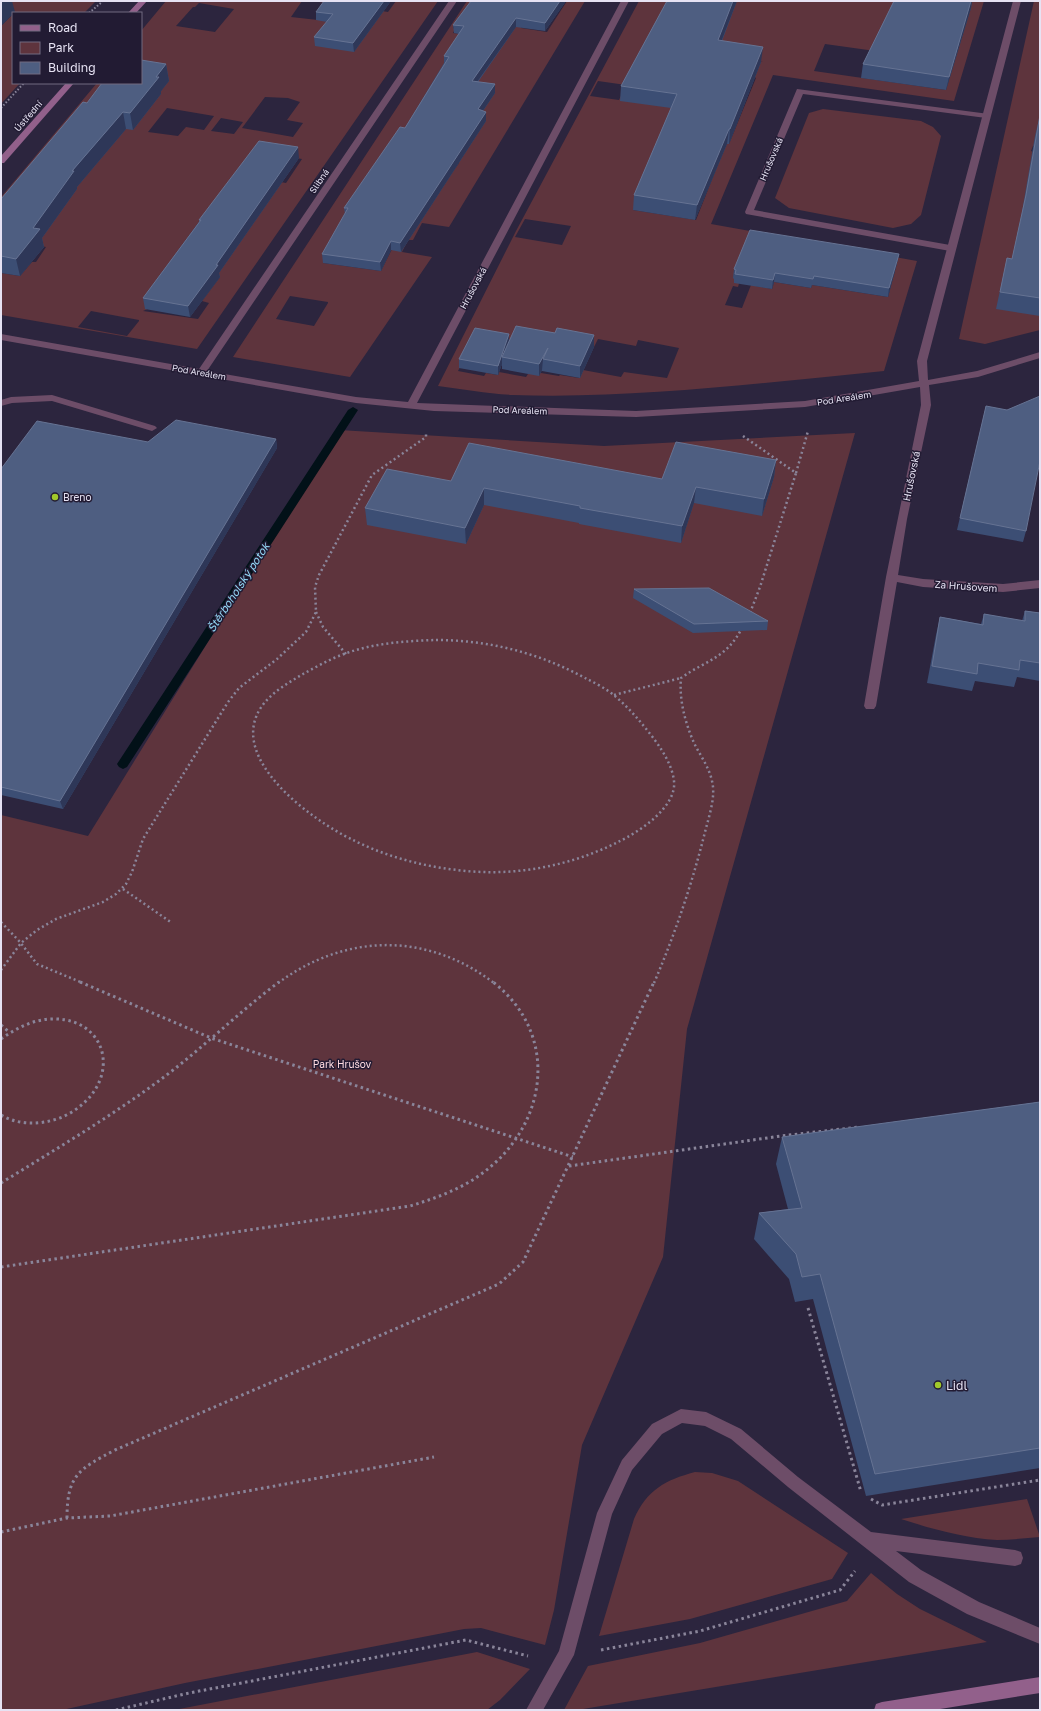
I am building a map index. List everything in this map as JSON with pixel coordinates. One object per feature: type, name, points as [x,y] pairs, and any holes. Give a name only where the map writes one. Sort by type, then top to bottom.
[{"type":"street","points":[[133,12],[143,1]]},
{"type":"street","name":"Slibná","points":[[201,373],[453,1]]},
{"type":"street","name":"Hrušovská","points":[[411,406],[625,1]]},
{"type":"street","name":"Hrušovská","points":[[870,706],[902,519],[926,405],[922,361],[950,248],[1017,1]]},
{"type":"street","name":"Ústřední","points":[[1,161],[69,84]]},
{"type":"street","name":"Hrušovská","points":[[950,248],[749,212],[800,91],[986,116]]},
{"type":"street","name":"Pod Areálem","points":[[1,337],[356,400],[411,406],[636,414],[805,404],[978,374],[1040,355]]},
{"type":"street","points":[[1,403],[11,400],[52,398],[152,428]]},
{"type":"street","name":"Za Hrušovem","points":[[892,577],[923,583],[1003,588],[1040,584]]},
{"type":"street","points":[[534,1710],[566,1655],[574,1634],[605,1513],[627,1465],[657,1429],[681,1416],[706,1419],[736,1434],[793,1482],[915,1576],[973,1608],[1040,1636]]},
{"type":"street","points":[[869,1540],[1015,1558]]},
{"type":"street","points":[[882,1710],[1040,1685]]},
{"type":"path","points":[[90,12],[103,1]]},
{"type":"path","points":[[1,108],[23,84]]},
{"type":"path","points":[[346,654],[323,627],[316,612],[315,587],[319,575],[372,475],[426,437],[427,429],[392,417],[394,404]]},
{"type":"path","points":[[749,616],[760,588],[809,428]]},
{"type":"path","points":[[736,432],[796,473]]},
{"type":"path","points":[[1,970],[11,953],[20,942],[34,931],[48,922],[107,900],[123,888],[134,868],[143,838],[228,702],[253,676],[277,659],[306,632],[316,612]]},
{"type":"path","points":[[614,695],[681,678],[688,672],[716,658],[743,627]]},
{"type":"path","points":[[449,640],[494,645],[523,651],[547,659],[578,673],[614,695],[639,720],[662,751],[670,766],[674,783],[673,795],[666,806],[635,832],[589,855],[566,862],[512,872],[456,870],[418,863],[378,852],[349,840],[325,826],[288,796],[274,782],[257,752],[253,739],[254,724],[258,711],[266,699],[282,686],[300,675],[346,654],[370,648],[420,641],[449,640]]},
{"type":"path","points":[[67,1518],[68,1492],[86,1465],[115,1450],[476,1295],[499,1284],[523,1262],[651,994],[667,954],[690,888],[705,834],[713,793],[712,781],[694,742],[685,715],[680,687],[681,678]]},
{"type":"path","points":[[123,888],[172,923]]},
{"type":"path","points":[[1,922],[20,942],[37,964],[211,1038],[573,1157]]},
{"type":"path","points":[[1,1183],[124,1104],[184,1061],[279,982],[304,967],[328,956],[351,949],[379,946],[403,946],[433,951],[470,966],[491,981],[510,998],[521,1014],[537,1051],[539,1074],[534,1097],[526,1122],[516,1138],[503,1156],[487,1171],[463,1187],[437,1199],[410,1206],[1,1267]]},
{"type":"path","points":[[1,1039],[9,1032],[28,1023],[49,1018],[69,1020],[86,1028],[98,1040],[104,1056],[104,1073],[96,1090],[82,1106],[63,1117],[43,1123],[23,1123],[5,1118],[1,1115]]},
{"type":"path","points":[[1,1026],[9,1032]]},
{"type":"path","points":[[569,1166],[781,1136],[867,1126]]},
{"type":"path","points":[[808,1308],[861,1494]]},
{"type":"path","points":[[1,1532],[67,1518],[110,1516],[434,1457]]},
{"type":"path","points":[[868,1498],[882,1505],[1040,1480]]},
{"type":"path","points":[[595,1651],[700,1631],[840,1590],[857,1568]]},
{"type":"path","points":[[116,1710],[189,1693],[466,1640],[530,1657]]},
{"type":"green space","points":[[1,1],[96,1],[85,12],[13,12]]},
{"type":"green space","points":[[166,1],[302,1],[291,17],[318,20],[326,3],[312,1],[333,1],[332,3],[388,12],[396,1],[438,1],[197,349],[1,315],[1,273],[20,276],[32,262],[36,262],[46,247],[1,239],[1,197],[96,84],[134,84],[159,94],[168,81],[142,77],[142,30]],"holes":[[[199,3],[234,9],[215,32],[176,26],[193,7]],[[265,97],[288,98],[300,102],[287,120],[303,123],[293,137],[242,128]],[[167,108],[214,116],[204,130],[186,127],[178,136],[148,132]],[[221,118],[243,122],[234,134],[211,131]],[[260,152],[302,159],[286,183],[243,175]],[[220,277],[202,301],[209,303],[198,319],[143,311]],[[91,311],[139,320],[127,336],[78,327]]]},
{"type":"green space","points":[[467,1],[479,1],[467,19],[492,23],[507,1],[539,1],[521,28],[547,32],[567,1],[585,1],[449,227],[422,223],[413,240],[408,240],[402,252],[432,257],[350,377],[233,357]],"holes":[[[460,21],[491,27],[484,37],[453,33],[455,29],[453,28],[454,25],[457,26]],[[474,39],[499,43],[490,57],[494,58],[483,74],[453,69],[454,66],[445,65],[458,44],[470,46]],[[474,90],[494,93],[478,118],[485,120],[481,125],[422,116],[430,106],[425,105],[432,94],[468,100]],[[400,136],[449,145],[438,161],[459,163],[449,177],[416,171],[416,169],[382,162]],[[362,187],[375,189],[372,194],[400,199],[385,223],[343,216]],[[337,237],[394,244],[381,271],[323,263]],[[290,296],[328,302],[314,326],[276,319]]]},
{"type":"green space","points":[[639,1],[984,1],[954,101],[773,75],[711,224],[917,261],[884,371],[699,389],[606,395],[513,395],[485,393],[438,386],[516,231]],"holes":[[[825,44],[954,62],[946,90],[814,71]],[[706,54],[763,62],[758,62],[752,76],[756,78],[729,144],[726,144],[696,220],[633,210]],[[598,81],[626,85],[619,100],[590,96]],[[525,219],[571,226],[562,245],[515,237]],[[897,263],[888,297],[812,285],[811,288],[774,282],[772,289],[751,285],[742,308],[725,305],[733,286],[738,287],[740,280],[734,279]],[[476,337],[513,344],[557,340],[594,347],[598,339],[636,346],[638,340],[679,348],[667,378],[624,372],[621,377],[583,370],[579,378],[541,373],[528,374],[526,377],[499,372],[498,375],[486,373],[484,376],[458,371]]]},
{"type":"green space","points":[[1034,1],[1040,1],[1040,136],[1037,147],[1033,146],[1031,151],[1036,153],[1040,187],[1016,244],[1013,256],[1040,316],[1040,330],[985,344],[959,339]]},
{"type":"green space","points":[[12,15],[12,84],[19,84],[1,104],[1,26]]},
{"type":"green space","points":[[823,109],[921,121],[933,127],[941,136],[921,215],[911,224],[893,228],[789,208],[775,198],[809,113]]},
{"type":"green space","name":"Park Hrušov","points":[[339,430],[604,446],[855,433],[687,1029],[663,1257],[582,1445],[554,1610],[545,1645],[481,1628],[464,1629],[185,1683],[62,1710],[1,1710],[1,815],[88,836]]},
{"type":"green space","points":[[695,1472],[712,1473],[738,1481],[848,1553],[832,1579],[690,1619],[599,1636],[634,1519],[639,1509],[651,1493],[658,1488],[684,1475]]},
{"type":"green space","points":[[1027,1499],[1040,1537],[1002,1540],[985,1539],[948,1532],[901,1519]]},
{"type":"green space","points":[[871,1573],[897,1594],[920,1609],[987,1642],[577,1710],[564,1710],[588,1666],[700,1643],[847,1601]]},
{"type":"green space","points":[[477,1652],[530,1669],[500,1700],[487,1710],[174,1710]]},
{"type":"building","points":[[324,1],[384,1],[353,43],[314,37],[333,14],[316,12]]},
{"type":"building","points":[[471,1],[560,1],[545,23],[516,18],[472,81],[495,84],[478,109],[486,112],[400,243],[391,241],[380,262],[322,254],[348,208],[344,208],[400,127],[405,128],[449,57],[444,56],[464,26],[453,25]]},
{"type":"building","points":[[667,1],[733,1],[718,40],[763,47],[697,205],[634,195],[677,94],[621,86]]},
{"type":"building","points":[[894,1],[971,1],[949,77],[863,64]]},
{"type":"building","points":[[142,60],[166,64],[156,77],[159,77],[130,113],[123,112],[72,171],[74,171],[33,228],[40,229],[16,259],[1,256],[1,199],[83,102],[87,103],[101,84],[142,84]]},
{"type":"building","points":[[1040,115],[1040,298],[1000,292],[1007,258],[1012,259],[1026,195]]},
{"type":"building","points":[[259,141],[298,147],[216,265],[218,265],[188,306],[143,298],[201,220],[199,220]]},
{"type":"building","points":[[750,230],[899,254],[889,288],[814,276],[813,279],[775,273],[773,280],[735,274],[736,270],[734,269]]},
{"type":"building","points":[[516,326],[555,333],[557,328],[594,335],[580,366],[543,359],[548,348],[539,364],[502,357]]},
{"type":"building","points":[[475,328],[509,334],[498,366],[459,359]]},
{"type":"building","points":[[1040,396],[1040,461],[1026,531],[960,518],[986,406],[1007,410]]},
{"type":"building","points":[[176,420],[276,439],[60,801],[1,787],[1,469],[37,421],[148,442]]},
{"type":"building","points":[[676,442],[776,460],[764,499],[696,487],[682,526],[580,508],[580,506],[484,488],[465,528],[365,508],[387,469],[451,481],[469,443],[662,479]]},
{"type":"building","points":[[709,588],[768,621],[694,624],[634,589]]},
{"type":"building","points":[[1025,611],[1040,613],[1040,663],[1020,660],[1019,670],[978,663],[977,674],[932,666],[940,617],[983,625],[984,614],[1025,621]]},
{"type":"building","name":"Lidl","points":[[1040,1102],[1040,1448],[875,1474],[820,1274],[802,1277],[796,1254],[759,1213],[802,1208],[782,1137]]},
{"type":"waterway","name":"Štěrboholský potok","points":[[123,764],[353,410]]},
{"type":"place","name":"Breno","points":[[55,497]]},
{"type":"place","name":"Lidl","points":[[938,1385]]}]
